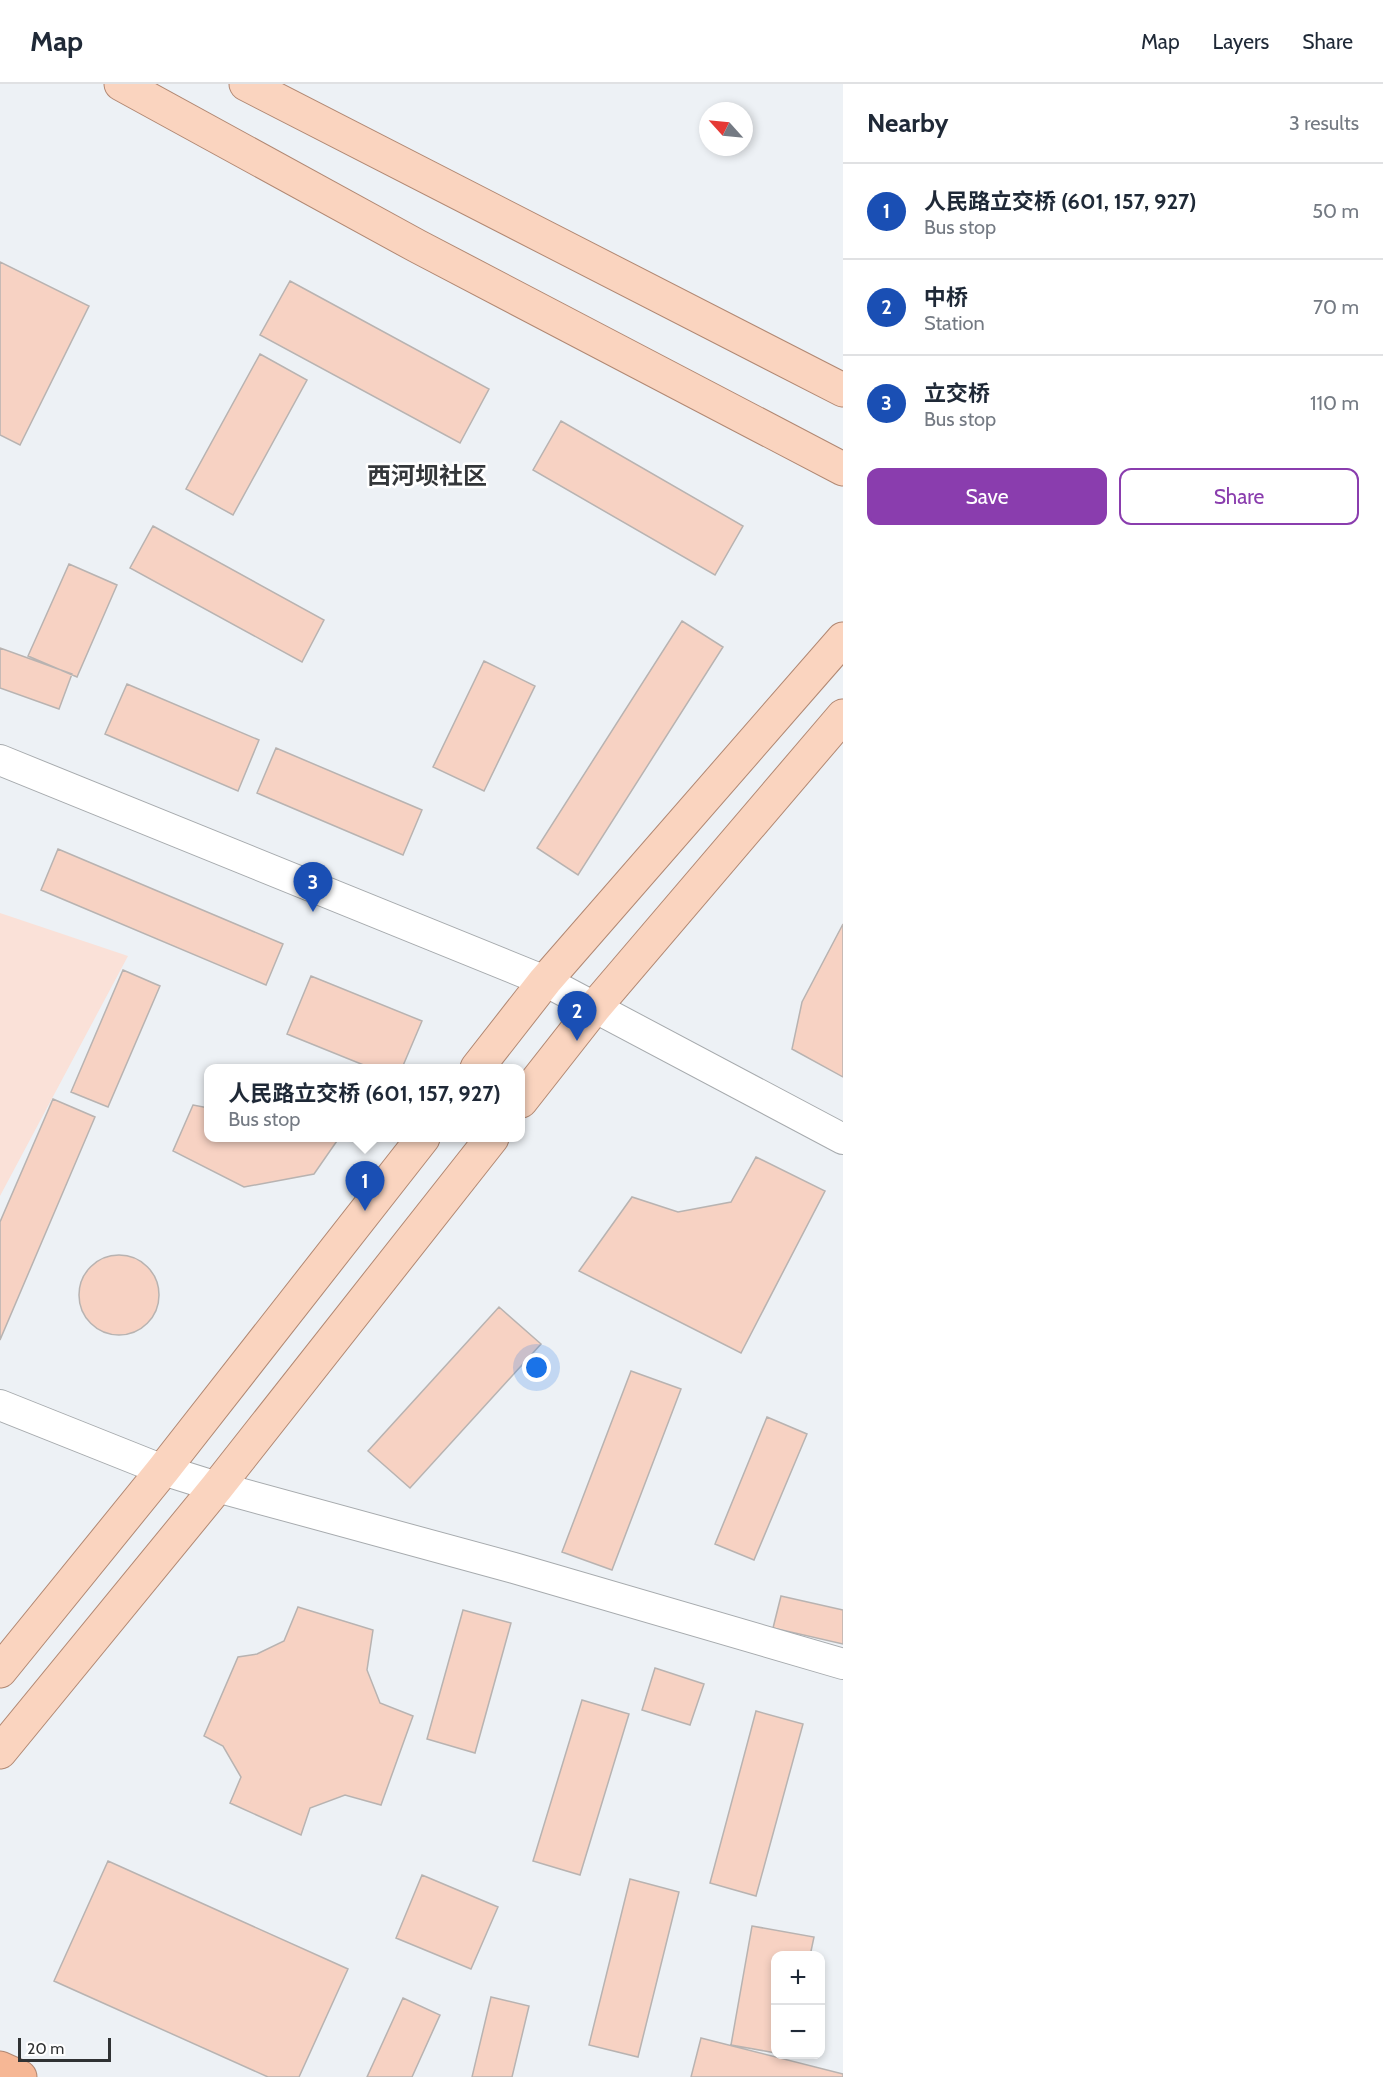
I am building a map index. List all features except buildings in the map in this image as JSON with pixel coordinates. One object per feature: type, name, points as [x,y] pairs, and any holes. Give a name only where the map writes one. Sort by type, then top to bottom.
[{"type":"highway","points":[[0,2068],[20,2077]]},
{"type":"main road","points":[[121,84],[417,246],[843,469]]},
{"type":"main road","points":[[246,84],[843,390]]},
{"type":"main road","points":[[480,1064],[545,981],[843,639]]},
{"type":"main road","points":[[525,1096],[594,1008],[843,716]]},
{"type":"main road","points":[[0,1671],[163,1470],[419,1142]]},
{"type":"main road","points":[[0,1752],[217,1487],[488,1142]]},
{"type":"street","points":[[0,760],[545,981],[843,1139]]},
{"type":"street","points":[[0,1405],[163,1470],[217,1487],[514,1568],[843,1665]]},
{"type":"shaded area","points":[[0,913],[128,956],[0,1196]]},
{"type":"place","name":"立交桥","points":[[313,912]]},
{"type":"place","name":"中桥","points":[[577,1041]]},
{"type":"place","name":"人民路立交桥 (601, 157, 927)","points":[[365,1211]]},
{"type":"district","name":"西河坝社区","points":[[427,476]]}]
